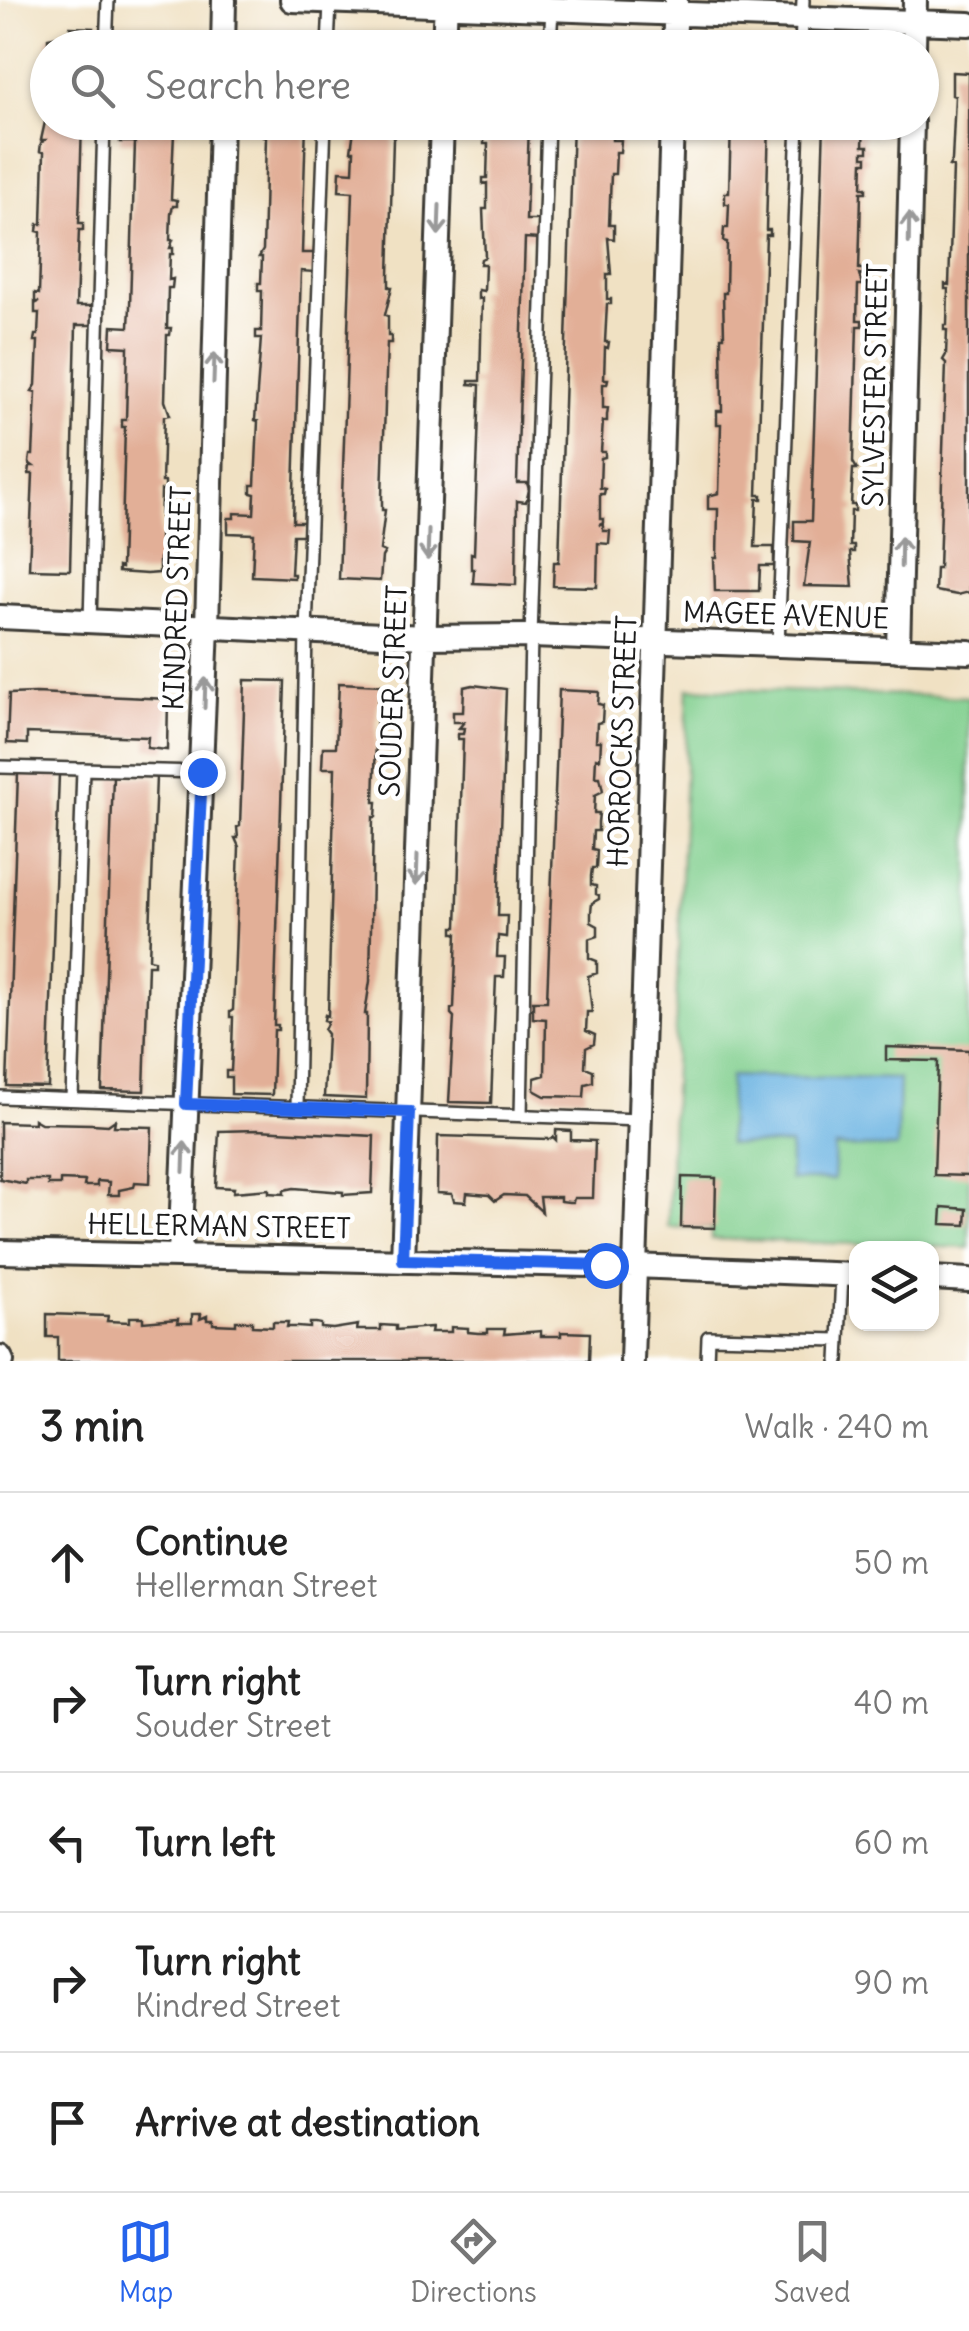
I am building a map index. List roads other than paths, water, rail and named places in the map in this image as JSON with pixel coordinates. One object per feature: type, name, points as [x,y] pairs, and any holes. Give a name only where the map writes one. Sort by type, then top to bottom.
[{"type":"street","points":[[223,30],[224,0]]},
{"type":"street","points":[[292,0],[915,11],[969,24]]},
{"type":"street","points":[[445,30],[446,3]]},
{"type":"street","name":"KINDRED STREET","points":[[180,1254],[202,772],[220,140]]},
{"type":"street","name":"SOUDER STREET","points":[[403,1260],[441,140]]},
{"type":"street","name":"HORROCKS STREET","points":[[632,1361],[671,140]]},
{"type":"street","name":"SYLVESTER STREET","points":[[898,650],[912,140]]},
{"type":"street","name":"MAGEE AVENUE","points":[[0,616],[425,638],[531,636],[969,652]]},
{"type":"street","name":"HELLERMAN STREET","points":[[0,1252],[634,1266],[849,1275]]},
{"type":"street","points":[[939,1278],[969,1280]]},
{"type":"lane","points":[[107,30],[108,0]]},
{"type":"lane","points":[[329,30],[330,0]]},
{"type":"lane","points":[[551,30],[552,5]]},
{"type":"lane","points":[[90,621],[103,140]]},
{"type":"lane","points":[[296,1108],[306,631],[324,140]]},
{"type":"lane","points":[[520,1116],[547,140]]},
{"type":"lane","points":[[778,646],[797,140]]},
{"type":"lane","points":[[0,768],[202,772]]},
{"type":"lane","points":[[72,1100],[83,769]]},
{"type":"lane","points":[[0,1097],[640,1120]]},
{"type":"lane","points":[[838,1361],[849,1275]]},
{"type":"lane","points":[[707,1361],[708,1336],[838,1340]]},
{"type":"water","points":[[730,1076],[899,1079],[897,1148],[835,1147],[833,1180],[790,1180],[790,1145],[728,1144]]}]
